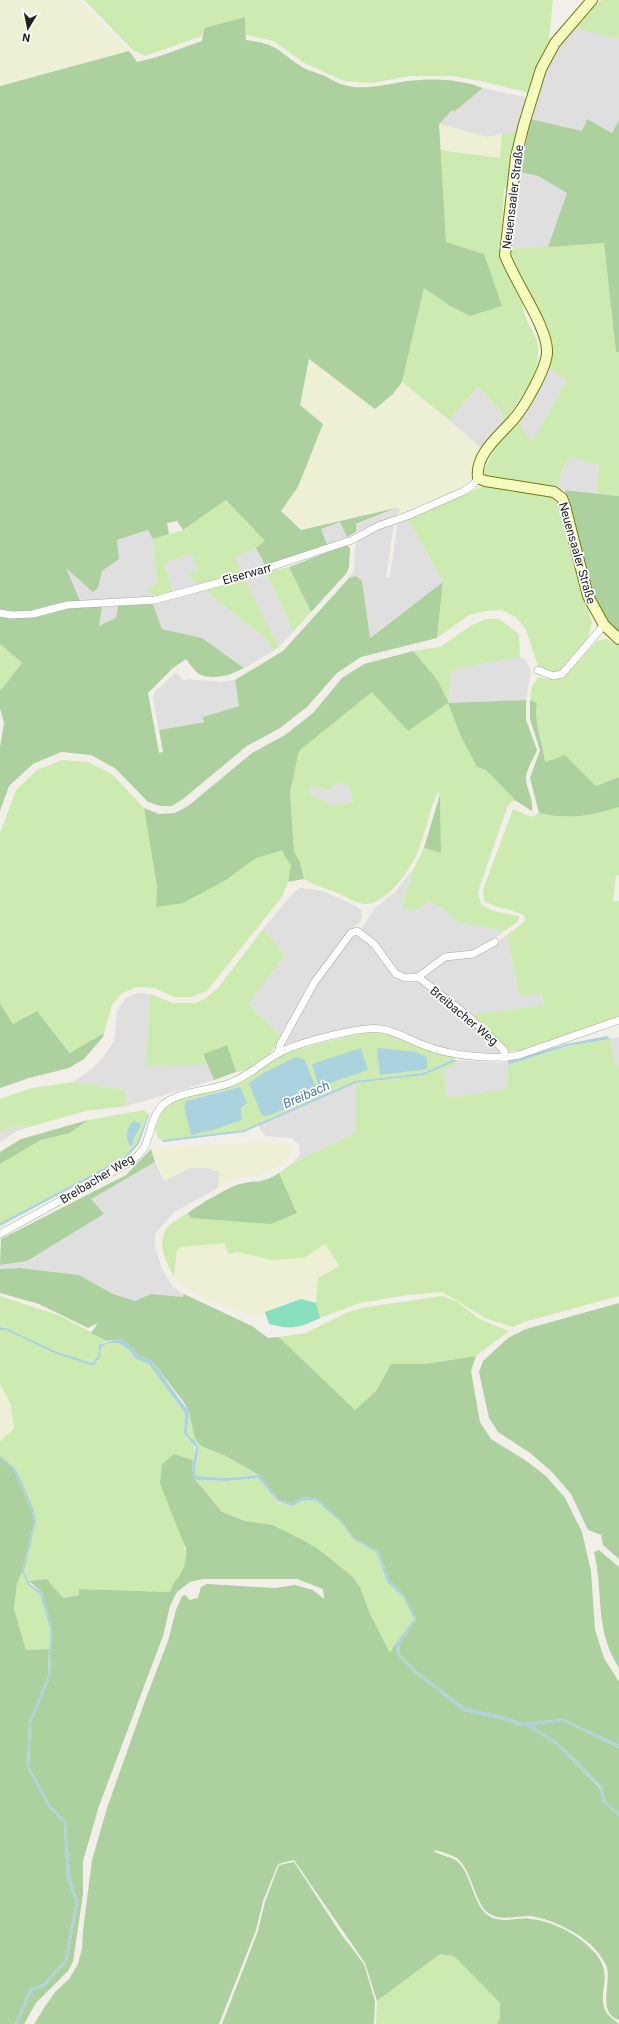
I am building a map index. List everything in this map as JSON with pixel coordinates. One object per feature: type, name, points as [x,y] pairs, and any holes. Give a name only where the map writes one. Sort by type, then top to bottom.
[{"type":"street","name":"Neuensaaler Straße","points":[[592,0],[555,43],[545,60],[522,131],[516,156],[505,255],[511,270],[544,333],[547,353],[541,375],[514,419],[496,436],[486,451],[479,466],[478,478],[491,482],[554,492],[562,498],[588,596],[604,625],[619,639]]},
{"type":"street","name":"Eiserwarr","points":[[0,613],[11,615],[33,614],[67,605],[155,600],[250,574],[352,540],[378,526],[407,516],[464,491],[473,485],[478,478]]},
{"type":"street","points":[[538,670],[548,676],[562,674],[604,625]]},
{"type":"street","points":[[278,1053],[280,1045],[306,996],[351,933],[357,931],[374,944],[396,974],[406,978],[418,977]]},
{"type":"street","name":"Breibacher Weg","points":[[495,942],[485,949],[473,954],[445,957],[418,977],[472,1020],[504,1050],[505,1058]]},
{"type":"street","name":"Breibacher Weg","points":[[0,1234],[132,1161],[143,1150],[158,1112],[164,1104],[176,1098],[229,1084],[246,1077],[278,1053],[314,1041],[361,1030],[379,1029],[400,1034],[438,1050],[505,1058],[519,1056],[619,1020]]},
{"type":"shaded area","points":[[574,27],[619,39],[619,120],[612,133],[587,119],[582,131],[531,119],[545,69],[554,52]]},
{"type":"shaded area","points":[[483,88],[525,97],[527,101],[518,131],[487,137],[439,124],[448,112],[452,110],[454,112]]},
{"type":"shaded area","points":[[520,172],[538,176],[567,193],[548,247],[510,249]]},
{"type":"shaded area","points":[[549,367],[567,381],[532,443],[517,420]]},
{"type":"shaded area","points":[[478,387],[500,410],[504,423],[483,450],[449,420]]},
{"type":"shaded area","points":[[570,457],[599,465],[596,493],[558,489],[561,472]]},
{"type":"shaded area","points":[[400,507],[399,514],[356,532],[356,525]]},
{"type":"shaded area","points":[[408,519],[443,582],[369,638],[362,581],[356,576],[349,578],[354,570],[355,547],[358,541],[377,529],[394,523],[386,577],[390,577],[397,526],[400,521]]},
{"type":"shaded area","points":[[340,522],[347,537],[327,545],[320,529]]},
{"type":"shaded area","points":[[149,530],[153,539],[157,583],[146,591],[158,597],[80,601],[65,567],[98,588],[102,571],[119,559],[117,540]]},
{"type":"shaded area","points":[[256,548],[266,567],[242,573],[233,557]]},
{"type":"shaded area","points":[[191,554],[198,571],[187,575],[199,585],[173,592],[164,563]]},
{"type":"shaded area","points":[[266,572],[293,632],[279,647],[244,578]]},
{"type":"shaded area","points":[[204,589],[267,640],[273,651],[244,668],[202,638],[162,629],[153,604]]},
{"type":"shaded area","points":[[118,606],[116,618],[99,626],[102,607]]},
{"type":"shaded area","points":[[520,657],[524,658],[531,670],[526,700],[448,703],[452,670]]},
{"type":"shaded area","points":[[176,672],[184,681],[187,679],[220,682],[235,680],[239,706],[203,717],[205,721],[159,730],[153,698],[155,692]]},
{"type":"shaded area","points":[[337,783],[349,786],[353,802],[333,806],[310,794],[311,786],[329,790]]},
{"type":"shaded area","points":[[414,868],[401,906],[414,911],[429,902],[441,907],[458,922],[504,931],[484,948],[473,953],[446,954],[412,975],[406,976],[398,973],[361,929],[375,908],[395,892]]},
{"type":"shaded area","points":[[300,888],[323,891],[356,906],[362,911],[362,917],[361,921],[346,934],[282,1036],[257,1014],[249,1003],[285,955],[263,929],[292,894]]},
{"type":"shaded area","points":[[355,935],[369,942],[394,976],[399,979],[420,983],[464,1015],[500,1049],[501,1052],[498,1055],[446,1049],[419,1040],[401,1030],[379,1025],[368,1025],[344,1030],[284,1046],[283,1044],[307,997],[350,938]]},
{"type":"shaded area","points":[[507,935],[519,995],[542,994],[544,1006],[470,1015],[425,980],[423,975],[445,959],[486,950]]},
{"type":"shaded area","points":[[137,993],[150,994],[146,1066],[207,1065],[214,1080],[127,1106],[125,1090],[73,1082],[92,1069],[104,1056],[114,1042],[117,1010],[126,998]]},
{"type":"shaded area","points":[[619,1037],[619,1067],[616,1068],[610,1039]]},
{"type":"shaded area","points":[[455,1060],[508,1063],[507,1089],[447,1098],[443,1069],[457,1064]]},
{"type":"shaded area","points":[[356,1083],[356,1133],[294,1162],[300,1154],[299,1145],[292,1138],[265,1136],[258,1125]]},
{"type":"shaded area","points":[[19,1125],[29,1127],[17,1131],[0,1142],[0,1132]]},
{"type":"shaded area","points":[[155,1162],[164,1181],[190,1168],[207,1168],[220,1172],[219,1187],[173,1213],[155,1234],[155,1246],[162,1269],[173,1287],[184,1294],[184,1297],[151,1294],[135,1301],[113,1294],[79,1275],[20,1268],[0,1269],[0,1265],[27,1261],[104,1214],[90,1199]]},
{"type":"green space","points":[[0,0],[78,0],[129,51],[0,86]]},
{"type":"green space","points":[[84,0],[553,0],[548,49],[529,93],[453,76],[410,76],[371,83],[344,81],[304,63],[274,41],[246,35],[245,17],[204,28],[202,36],[145,56],[133,50]]},
{"type":"green space","points":[[601,0],[619,0],[619,39],[576,28]]},
{"type":"green space","points":[[245,17],[246,40],[270,45],[302,67],[344,85],[352,87],[367,87],[407,81],[436,80],[456,81],[483,88],[454,112],[452,110],[439,124],[446,242],[484,254],[502,306],[470,316],[450,306],[424,288],[402,382],[393,394],[375,409],[309,359],[300,405],[323,424],[298,487],[281,511],[301,530],[396,508],[356,524],[356,532],[347,537],[340,522],[321,529],[327,545],[266,567],[256,548],[265,541],[226,500],[183,530],[177,521],[167,523],[169,534],[153,539],[148,530],[117,540],[119,559],[102,571],[98,588],[93,592],[66,568],[80,601],[40,609],[20,611],[0,609],[0,86],[129,51],[137,62],[157,57],[202,41],[204,28]]},
{"type":"green space","points":[[531,119],[582,131],[587,119],[612,133],[619,120],[619,352],[616,352],[604,243],[548,247],[567,193],[538,176],[520,172]]},
{"type":"green space","points":[[439,124],[487,137],[502,134],[500,158],[440,150]]},
{"type":"green space","points":[[518,131],[509,190],[504,188],[501,250],[504,263],[523,302],[526,319],[537,340],[538,359],[536,368],[532,380],[504,423],[500,410],[478,387],[449,420],[402,382],[424,288],[450,306],[470,316],[484,254],[446,242],[440,150],[500,158],[502,134]]},
{"type":"green space","points":[[604,243],[616,351],[619,352],[619,496],[596,493],[599,465],[570,457],[561,472],[558,489],[498,480],[485,475],[484,471],[496,444],[517,420],[532,442],[567,381],[549,367],[552,342],[517,270],[510,249]]},
{"type":"green space","points":[[309,359],[375,409],[393,394],[402,382],[483,450],[472,470],[471,481],[468,485],[411,511],[399,514],[399,507],[301,530],[281,511],[298,487],[300,405]]},
{"type":"green space","points":[[484,486],[545,494],[555,499],[561,509],[577,576],[592,622],[588,638],[565,668],[556,673],[548,672],[538,666],[526,630],[516,617],[501,610],[485,611],[469,615],[437,638],[443,582],[408,519]]},
{"type":"green space","points":[[565,490],[619,496],[619,632],[607,619],[590,586],[578,546]]},
{"type":"green space","points":[[226,500],[266,542],[234,557],[242,573],[199,585],[186,574],[198,571],[191,554],[164,563],[173,592],[158,597],[146,591],[157,583],[153,539],[183,530]]},
{"type":"green space","points":[[346,545],[350,548],[349,568],[345,575],[311,612],[289,567]]},
{"type":"green space","points":[[289,567],[311,612],[293,632],[266,572]]},
{"type":"green space","points":[[356,576],[362,581],[370,638],[443,582],[437,638],[361,657],[337,673],[307,707],[280,728],[247,746],[183,799],[172,806],[160,806],[148,802],[116,769],[91,755],[61,752],[33,764],[9,786],[0,811],[0,747],[4,723],[0,708],[0,691],[22,663],[0,644],[0,616],[27,617],[71,608],[102,607],[99,626],[116,618],[118,606],[153,604],[162,629],[202,638],[244,668],[234,673],[212,677],[201,675],[186,659],[173,668],[148,693],[159,753],[163,752],[159,730],[204,722],[203,717],[239,706],[235,680],[283,651],[349,578]]},
{"type":"green space","points":[[244,578],[279,647],[273,651],[267,640],[204,589]]},
{"type":"green space","points":[[486,619],[499,619],[519,634],[520,657],[452,670],[448,703],[436,678],[413,651],[440,647],[472,625]]},
{"type":"green space","points":[[606,639],[619,645],[619,777],[596,786],[565,755],[545,762],[537,725],[535,710],[536,703],[530,700],[532,686],[538,677],[554,680],[565,676],[597,641]]},
{"type":"green space","points":[[0,644],[22,663],[0,691]]},
{"type":"green space","points":[[413,651],[436,678],[449,703],[526,700],[526,720],[537,750],[526,776],[532,803],[532,811],[516,801],[486,770],[477,767],[461,737],[448,703],[408,731],[372,692],[299,751],[290,793],[294,851],[300,862],[304,879],[288,882],[291,866],[284,855],[283,850],[256,858],[226,880],[183,903],[156,907],[157,887],[144,808],[159,814],[175,813],[188,806],[252,753],[285,735],[313,713],[342,678],[364,664]]},
{"type":"green space","points":[[372,692],[448,703],[461,737],[477,767],[486,770],[516,801],[512,801],[508,805],[478,892],[481,904],[493,911],[519,916],[518,922],[504,931],[458,922],[441,907],[429,902],[414,911],[401,907],[414,868],[424,848],[441,853],[440,794],[438,792],[415,858],[398,884],[383,898],[375,902],[363,904],[304,879],[300,862],[294,851],[290,793],[299,751]],"holes":[[[337,783],[349,786],[353,802],[333,806],[310,794],[311,786],[329,790]]]},
{"type":"green space","points":[[530,700],[537,703],[536,718],[545,762],[565,755],[596,786],[619,777],[619,807],[599,813],[570,817],[539,813],[530,778],[540,750],[530,719]]},
{"type":"green space","points":[[62,760],[88,762],[112,774],[144,808],[157,887],[156,907],[226,880],[256,858],[284,849],[284,855],[291,866],[288,882],[282,897],[207,991],[192,997],[175,997],[154,988],[137,987],[122,993],[112,1005],[104,1033],[71,1053],[37,1011],[13,1025],[0,1003],[0,833],[16,790],[37,770]]},
{"type":"green space","points":[[440,794],[441,850],[441,853],[424,848]]},
{"type":"green space","points":[[619,807],[619,875],[616,876],[613,901],[619,901],[619,1016],[524,1051],[509,1051],[470,1015],[544,1005],[542,994],[519,995],[507,935],[525,921],[524,916],[515,911],[494,906],[484,901],[483,890],[513,809],[532,817],[539,813],[570,817],[599,813]]},
{"type":"green space","points":[[263,929],[285,955],[249,1003],[257,1014],[282,1036],[273,1050],[264,1060],[252,1068],[236,1072],[226,1045],[203,1054],[207,1065],[146,1066],[150,994],[173,1003],[195,1003],[203,1000],[218,988]]},
{"type":"green space","points":[[0,1003],[13,1024],[37,1011],[70,1053],[104,1033],[103,1037],[84,1059],[69,1068],[29,1078],[0,1088]]},
{"type":"green space","points":[[371,1032],[388,1034],[452,1056],[454,1059],[423,1073],[355,1081],[244,1130],[162,1140],[158,1138],[155,1130],[161,1113],[168,1105],[178,1100],[238,1084],[287,1052]],"holes":[[[305,1060],[317,1091],[249,1083]],[[240,1087],[242,1120],[213,1130],[191,1135],[186,1101]]]},
{"type":"green space","points":[[610,1039],[616,1067],[619,1067],[619,1296],[524,1322],[513,1327],[487,1319],[442,1292],[408,1295],[360,1303],[320,1318],[316,1303],[318,1278],[339,1266],[325,1244],[304,1258],[270,1260],[238,1252],[228,1254],[225,1243],[181,1247],[177,1250],[174,1276],[168,1265],[162,1246],[164,1234],[171,1224],[188,1213],[191,1218],[297,1212],[279,1173],[294,1162],[356,1133],[356,1083],[424,1075],[456,1061],[457,1064],[443,1070],[447,1098],[507,1089],[508,1065],[567,1046]]},
{"type":"green space","points":[[227,1045],[236,1072],[214,1080],[203,1054]]},
{"type":"green space","points":[[73,1082],[125,1090],[127,1106],[86,1111],[29,1127],[19,1125],[0,1132],[0,1099],[32,1088]]},
{"type":"green space","points":[[144,1110],[148,1114],[137,1143],[123,1158],[0,1223],[0,1164],[41,1140],[70,1133],[88,1120]]},
{"type":"green space","points":[[88,1120],[70,1133],[41,1140],[0,1164],[0,1152],[21,1139]]},
{"type":"green space","points":[[256,1142],[289,1144],[293,1148],[293,1152],[285,1161],[269,1172],[258,1176],[239,1177],[219,1187],[219,1172],[207,1168],[190,1168],[164,1181],[151,1149]]},
{"type":"green space","points":[[151,1149],[155,1162],[91,1199],[104,1214],[27,1261],[0,1265],[1,1239],[126,1175]]},
{"type":"green space","points":[[279,1173],[297,1213],[271,1224],[191,1218],[188,1213],[228,1189],[240,1184],[269,1179]]},
{"type":"green space","points":[[225,1243],[228,1254],[238,1252],[270,1260],[304,1258],[325,1244],[339,1266],[318,1278],[316,1303],[301,1299],[283,1304],[255,1318],[206,1299],[183,1286],[174,1276],[177,1250],[181,1247]]},
{"type":"green space","points":[[20,1268],[79,1275],[113,1294],[135,1301],[151,1294],[183,1297],[184,1294],[252,1326],[268,1338],[279,1337],[355,1410],[376,1391],[391,1364],[424,1364],[476,1356],[471,1371],[480,1422],[491,1439],[525,1460],[546,1476],[565,1498],[582,1532],[591,1571],[595,1630],[604,1658],[619,1682],[619,1745],[563,1719],[523,1723],[501,1716],[465,1708],[416,1671],[399,1654],[400,1644],[416,1619],[404,1595],[389,1580],[379,1552],[354,1538],[342,1522],[318,1499],[304,1497],[292,1503],[279,1500],[259,1475],[224,1455],[199,1444],[195,1438],[189,1412],[183,1401],[151,1360],[138,1356],[132,1347],[120,1339],[107,1341],[91,1333],[98,1323],[88,1328],[39,1304],[0,1293],[0,1269]]},
{"type":"green space","points":[[0,1296],[61,1316],[107,1341],[99,1345],[98,1356],[92,1363],[55,1351],[6,1328],[0,1327]]},
{"type":"green space","points":[[442,1296],[456,1301],[479,1319],[509,1331],[476,1356],[424,1364],[391,1364],[376,1391],[355,1410],[279,1337],[305,1333],[346,1313],[361,1308]]},
{"type":"green space","points":[[301,1299],[316,1303],[320,1318],[295,1327],[284,1327],[269,1324],[265,1312]]},
{"type":"green space","points":[[619,1303],[619,1559],[603,1545],[601,1535],[588,1530],[571,1494],[551,1471],[530,1453],[498,1432],[489,1418],[479,1372],[483,1361],[508,1338],[526,1329]]},
{"type":"green space","points":[[0,1330],[6,1330],[54,1353],[93,1366],[100,1357],[101,1347],[108,1343],[119,1343],[129,1350],[136,1359],[149,1363],[185,1413],[184,1427],[187,1439],[194,1445],[193,1460],[174,1454],[160,1484],[178,1526],[185,1549],[186,1560],[184,1569],[170,1592],[80,1589],[79,1595],[63,1598],[47,1579],[29,1581],[24,1572],[36,1522],[16,1469],[14,1470],[0,1457],[0,1441],[14,1429],[11,1405],[0,1383]]},
{"type":"green space","points":[[0,1383],[11,1405],[14,1429],[0,1441]]},
{"type":"green space","points":[[189,1412],[195,1438],[199,1444],[224,1455],[259,1475],[228,1478],[196,1476],[198,1446],[187,1433]]},
{"type":"green space","points":[[174,1454],[193,1460],[192,1468],[194,1478],[222,1512],[245,1521],[273,1525],[317,1548],[352,1576],[360,1587],[370,1614],[390,1653],[396,1643],[397,1655],[415,1673],[464,1711],[501,1719],[522,1726],[528,1726],[557,1745],[600,1788],[603,1802],[619,1816],[619,2020],[612,2016],[608,2011],[606,1997],[608,1975],[605,1963],[587,1941],[558,1924],[538,1917],[529,1916],[509,1918],[490,1914],[481,1904],[467,1872],[458,1859],[436,1850],[434,1852],[457,1861],[466,1874],[479,1905],[489,1916],[499,1920],[539,1920],[566,1930],[590,1947],[604,1968],[605,1975],[603,2000],[605,2010],[610,2017],[619,2024],[497,2024],[500,2018],[500,2003],[454,1956],[440,1954],[377,2001],[365,1963],[294,1860],[278,1864],[263,1901],[256,1930],[219,2024],[34,2024],[55,1992],[69,1979],[78,1964],[82,1948],[92,1860],[107,1808],[168,1641],[176,1610],[182,1596],[185,1595],[190,1600],[198,1598],[201,1587],[207,1584],[275,1588],[295,1585],[313,1590],[324,1599],[323,1589],[297,1579],[203,1579],[190,1582],[177,1592],[170,1606],[163,1636],[99,1806],[83,1861],[83,1894],[73,1962],[68,1971],[36,2003],[24,2024],[17,2024],[32,1991],[45,1986],[67,1961],[78,1901],[70,1878],[66,1822],[50,1805],[29,1767],[31,1722],[50,1677],[52,1629],[42,1592],[29,1581],[47,1579],[63,1598],[79,1595],[79,1589],[170,1592],[184,1567],[186,1554],[186,1549],[160,1484],[162,1464]]},
{"type":"green space","points":[[0,1457],[14,1470],[32,1511],[34,1522],[22,1572],[17,1583],[14,1609],[26,1650],[49,1649],[48,1676],[29,1722],[27,1767],[48,1806],[64,1823],[67,1879],[76,1901],[65,1960],[43,1984],[30,1989],[15,2024],[0,2024]]},
{"type":"green space","points":[[194,1478],[197,1480],[228,1481],[258,1478],[277,1502],[292,1506],[304,1500],[317,1501],[341,1523],[353,1539],[377,1553],[387,1582],[403,1597],[414,1619],[390,1654],[370,1614],[360,1587],[352,1576],[317,1548],[273,1525],[245,1521],[222,1512]]},
{"type":"green space","points":[[599,1550],[619,1567],[619,1668],[611,1654],[603,1625],[599,1582],[594,1552]]},
{"type":"green space","points":[[22,1572],[29,1586],[40,1594],[50,1629],[49,1649],[26,1650],[14,1609],[17,1583]]},
{"type":"green space","points":[[563,1721],[619,1748],[619,1813],[605,1801],[602,1786],[558,1743],[531,1725]]},
{"type":"green space","points":[[294,1862],[341,1934],[364,1964],[375,2001],[374,2024],[222,2024],[258,1931],[265,1902],[279,1865]]},
{"type":"green space","points":[[440,1954],[455,1956],[500,2003],[500,2018],[497,2024],[376,2024],[377,2001]]},
{"type":"water","points":[[607,1036],[610,1039],[567,1046],[508,1065],[508,1061],[566,1044]]},
{"type":"water","points":[[361,1048],[368,1070],[319,1087],[312,1064]]},
{"type":"water","points":[[377,1048],[416,1052],[427,1057],[427,1069],[380,1075]]},
{"type":"water","name":"Breibach","points":[[296,1057],[305,1060],[317,1091],[315,1095],[268,1116],[262,1116],[249,1083],[265,1072]]},
{"type":"water","points":[[454,1059],[456,1061],[424,1075],[356,1083],[244,1132],[163,1142],[162,1140],[244,1130],[355,1081],[423,1073]]},
{"type":"water","points":[[240,1087],[247,1103],[241,1108],[242,1120],[213,1130],[191,1135],[184,1107],[186,1101]]},
{"type":"water","points":[[148,1114],[149,1115],[139,1144],[124,1160],[0,1226],[0,1223],[123,1158],[137,1143]]},
{"type":"water","points":[[134,1121],[140,1123],[141,1126],[134,1137],[133,1145],[130,1146],[127,1140],[127,1133],[129,1126]]},
{"type":"water","points":[[0,1327],[6,1328],[55,1351],[92,1363],[98,1356],[99,1345],[120,1338],[132,1347],[138,1356],[151,1360],[189,1412],[187,1433],[198,1446],[195,1472],[196,1476],[228,1478],[259,1475],[279,1500],[292,1503],[304,1497],[318,1499],[342,1522],[354,1538],[379,1552],[389,1580],[404,1595],[416,1619],[400,1644],[399,1654],[416,1671],[465,1708],[501,1716],[523,1723],[563,1719],[619,1745],[619,1748],[563,1721],[532,1725],[558,1743],[602,1786],[605,1801],[619,1813],[619,1816],[603,1802],[600,1787],[557,1745],[528,1726],[522,1726],[501,1719],[464,1711],[415,1673],[397,1655],[396,1643],[414,1619],[403,1597],[387,1582],[377,1553],[353,1539],[341,1523],[317,1501],[304,1500],[292,1506],[277,1501],[258,1478],[228,1481],[197,1480],[194,1478],[192,1468],[196,1447],[184,1434],[185,1413],[149,1364],[136,1359],[129,1350],[119,1343],[108,1343],[101,1347],[100,1357],[93,1366],[54,1353],[6,1330],[0,1330]]},
{"type":"water","points":[[16,1469],[34,1510],[36,1522],[24,1572],[31,1585],[42,1592],[52,1629],[50,1677],[31,1722],[29,1767],[50,1805],[66,1822],[70,1878],[78,1901],[67,1961],[45,1986],[32,1991],[17,2024],[15,2024],[30,1989],[43,1984],[65,1960],[76,1901],[67,1879],[64,1823],[48,1806],[27,1767],[29,1722],[48,1676],[50,1629],[40,1594],[29,1586],[22,1572],[34,1522],[32,1511],[14,1470]]},
{"type":"waterway","points":[[0,1457],[15,1470]]}]
